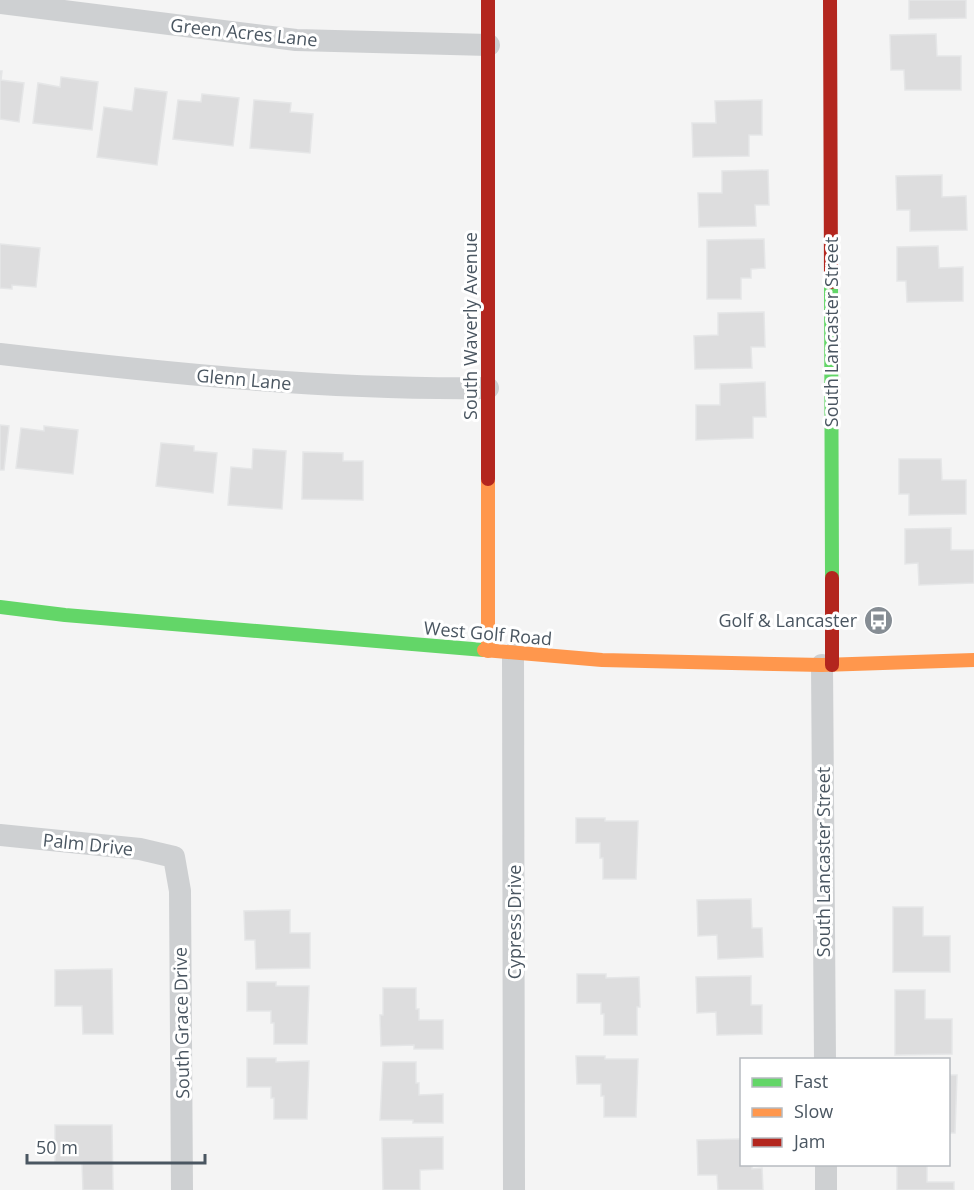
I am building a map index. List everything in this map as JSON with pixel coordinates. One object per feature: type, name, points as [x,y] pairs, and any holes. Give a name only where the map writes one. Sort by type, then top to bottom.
[{"type":"street","name":"South Waverly Avenue","points":[[488,0],[488,651]]},
{"type":"street","name":"South Lancaster Street","points":[[825,1058],[830,0]]},
{"type":"street","name":"Green Acres Lane","points":[[0,3],[296,40],[489,45]]},
{"type":"street","name":"Glenn Lane","points":[[0,354],[151,371],[303,384],[380,388],[488,388]]},
{"type":"street","name":"West Golf Road","points":[[0,608],[513,654],[614,660],[827,665],[974,660]]},
{"type":"street","name":"Cypress Drive","points":[[513,654],[514,1190]]},
{"type":"street","name":"Palm Drive","points":[[0,835],[140,849],[174,857]]},
{"type":"street","name":"South Grace Drive","points":[[174,857],[180,891],[182,1190]]},
{"type":"street","points":[[826,1166],[826,1190]]},
{"type":"building","points":[[909,0],[966,0],[966,18],[909,19]]},
{"type":"building","points":[[936,34],[937,56],[961,56],[961,90],[905,90],[904,70],[891,70],[890,35]]},
{"type":"building","points":[[0,71],[2,71],[1,80],[24,83],[19,122],[0,119]]},
{"type":"building","points":[[61,77],[98,82],[92,130],[33,123],[38,83],[60,87]]},
{"type":"building","points":[[135,88],[167,92],[157,165],[97,157],[104,107],[132,111]]},
{"type":"building","points":[[202,94],[239,98],[233,146],[173,139],[178,100],[201,102]]},
{"type":"building","points":[[254,100],[291,103],[290,112],[313,114],[310,153],[250,148]]},
{"type":"building","points":[[762,100],[762,135],[749,135],[749,156],[693,157],[692,123],[716,123],[715,101]]},
{"type":"building","points":[[768,170],[769,205],[755,205],[756,226],[699,227],[698,193],[722,193],[722,171]]},
{"type":"building","points":[[942,175],[942,197],[966,196],[967,230],[910,231],[910,210],[897,210],[896,176]]},
{"type":"building","points":[[764,239],[765,268],[751,269],[751,278],[741,278],[741,299],[707,299],[707,240]]},
{"type":"building","points":[[0,244],[40,248],[36,287],[12,285],[12,289],[0,288]]},
{"type":"building","points":[[938,246],[939,268],[963,267],[963,301],[907,302],[906,281],[897,281],[897,247]]},
{"type":"building","points":[[764,312],[765,347],[751,347],[752,368],[695,369],[694,336],[718,335],[718,313]]},
{"type":"building","points":[[765,382],[766,417],[753,417],[753,438],[696,440],[696,405],[720,405],[720,384]]},
{"type":"building","points":[[0,425],[9,426],[4,470],[0,470]]},
{"type":"building","points":[[44,426],[78,430],[73,474],[16,468],[21,428],[44,431]]},
{"type":"building","points":[[161,443],[194,446],[194,451],[217,453],[213,493],[156,486]]},
{"type":"building","points":[[253,449],[286,451],[282,509],[228,505],[231,467],[252,469]]},
{"type":"building","points":[[303,452],[343,453],[343,461],[363,461],[363,500],[302,499]]},
{"type":"building","points":[[899,459],[941,459],[942,480],[966,480],[966,514],[909,515],[909,494],[899,494]]},
{"type":"building","points":[[951,528],[951,550],[974,550],[974,583],[919,585],[918,563],[905,564],[905,529]]},
{"type":"building","points":[[576,818],[638,821],[636,879],[603,879],[600,843],[576,843]]},
{"type":"building","points":[[751,899],[752,928],[762,928],[763,957],[718,959],[717,935],[698,936],[697,900]]},
{"type":"building","points":[[893,907],[923,907],[923,936],[950,936],[950,972],[893,972]]},
{"type":"building","points":[[290,910],[290,933],[310,933],[310,968],[256,969],[255,940],[245,940],[244,911]]},
{"type":"building","points":[[112,969],[113,1034],[83,1034],[82,1006],[55,1006],[55,970]]},
{"type":"building","points":[[577,974],[606,974],[606,978],[639,977],[640,1007],[637,1007],[637,1035],[604,1035],[604,1014],[601,1014],[601,1003],[577,1003]]},
{"type":"building","points":[[751,976],[751,1005],[762,1005],[762,1034],[717,1035],[716,1012],[697,1013],[696,977]]},
{"type":"building","points":[[247,982],[276,982],[276,986],[309,986],[307,1044],[274,1044],[274,1023],[271,1023],[271,1011],[247,1011]]},
{"type":"building","points":[[383,988],[416,988],[416,1009],[419,1009],[419,1020],[443,1020],[443,1049],[414,1049],[414,1045],[381,1046],[380,1015],[383,1015]]},
{"type":"building","points":[[895,990],[925,990],[925,1019],[952,1019],[952,1054],[895,1055]]},
{"type":"building","points":[[576,1056],[638,1059],[636,1117],[604,1117],[604,1096],[601,1096],[601,1084],[577,1084]]},
{"type":"building","points":[[247,1058],[276,1058],[276,1062],[309,1061],[307,1119],[274,1119],[274,1098],[271,1098],[271,1087],[247,1087]]},
{"type":"building","points":[[383,1062],[416,1062],[416,1083],[419,1083],[419,1095],[443,1094],[443,1123],[380,1120]]},
{"type":"building","points":[[950,1075],[957,1075],[955,1133],[950,1133]]},
{"type":"building","points":[[55,1125],[112,1125],[113,1190],[83,1190],[82,1162],[55,1162]]},
{"type":"building","points":[[443,1137],[443,1169],[420,1170],[420,1190],[383,1190],[382,1138]]},
{"type":"building","points":[[740,1139],[740,1166],[752,1166],[752,1169],[762,1168],[763,1190],[718,1190],[717,1175],[698,1175],[697,1140]]},
{"type":"building","points":[[897,1166],[927,1166],[927,1182],[954,1182],[954,1190],[897,1190]]},
{"type":"traffic: fast","points":[[831,282],[832,578]]},
{"type":"traffic: fast","points":[[0,607],[65,615],[484,650]]},
{"type":"traffic: slow","points":[[488,479],[488,651]]},
{"type":"traffic: slow","points":[[484,650],[602,660],[822,665],[974,660]]},
{"type":"traffic: jam","points":[[488,0],[488,479]]},
{"type":"traffic: jam","points":[[830,0],[831,282]]},
{"type":"traffic: jam","points":[[832,578],[832,665]]},
{"type":"place","name":"Golf & Lancaster","points":[[878,620]]}]
